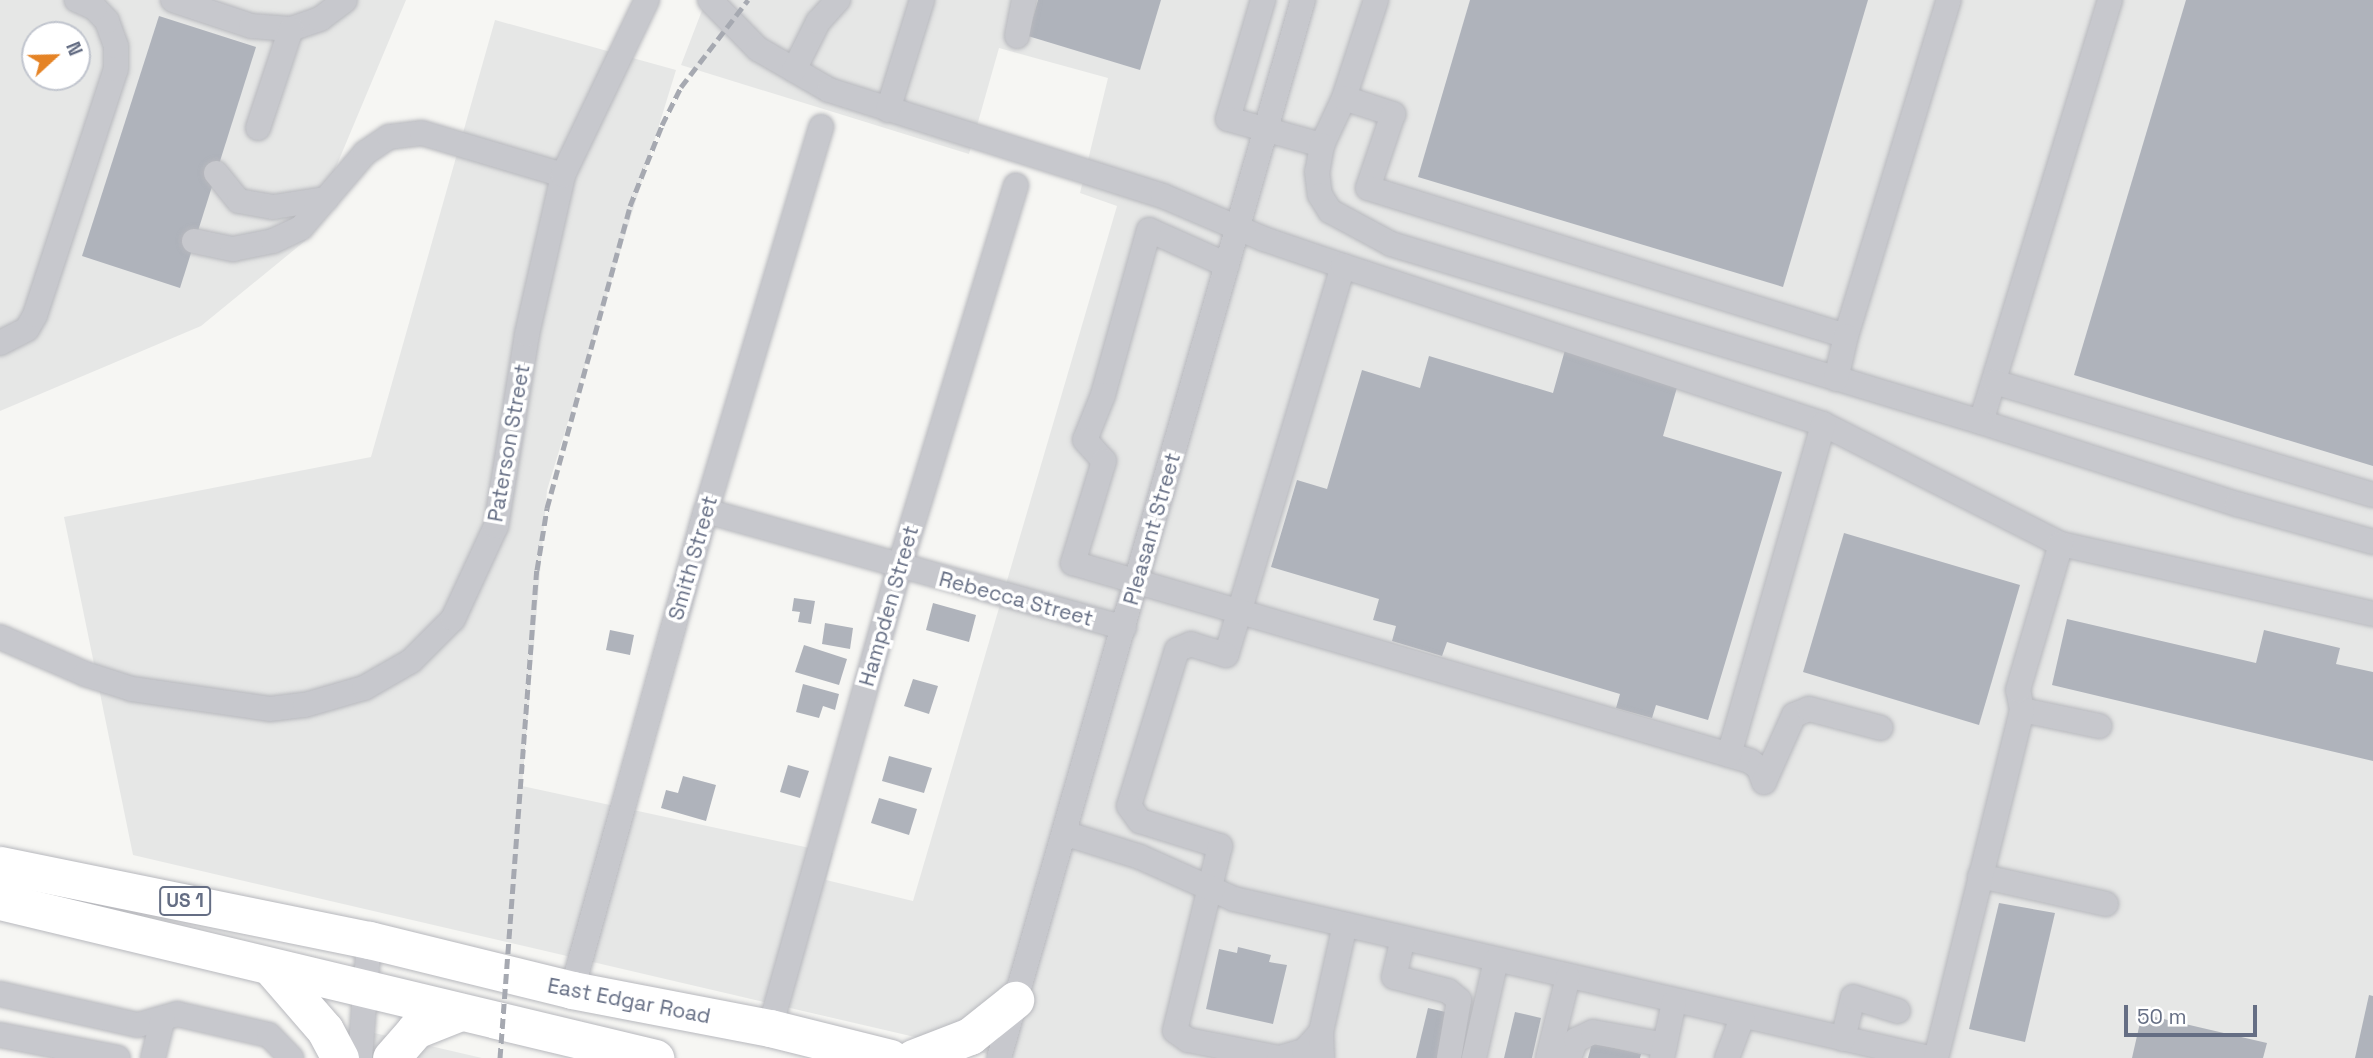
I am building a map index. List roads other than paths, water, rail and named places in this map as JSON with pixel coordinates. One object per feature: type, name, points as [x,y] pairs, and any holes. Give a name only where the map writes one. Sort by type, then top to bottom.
[{"type":"highway","name":"US 1","points":[[0,865],[369,940]]},
{"type":"highway","name":"US 1","points":[[0,901],[632,1056]]},
{"type":"highway","name":"East Edgar Road","points":[[369,940],[572,990],[769,1028],[890,1058]]},
{"type":"highway","points":[[273,970],[326,1030],[340,1058]]},
{"type":"highway","points":[[913,1058],[962,1041],[1015,1000]]},
{"type":"highway","points":[[391,1058],[415,1030],[458,1013]]},
{"type":"street","points":[[0,343],[27,329],[35,315],[116,69],[116,46],[107,21],[95,8],[77,0]]},
{"type":"street","points":[[173,0],[251,26],[291,29],[320,19],[345,0]]},
{"type":"street","name":"Paterson Street","points":[[0,637],[85,674],[132,689],[270,709],[305,705],[364,688],[411,662],[453,619],[496,526],[527,334],[563,175],[647,0]]},
{"type":"street","points":[[710,0],[758,49],[829,90],[1163,196],[1238,225],[1264,239],[1824,424],[2061,544],[2373,614]]},
{"type":"street","points":[[794,70],[818,22],[838,0]]},
{"type":"street","points":[[888,110],[922,0]]},
{"type":"street","points":[[1017,36],[1024,0]]},
{"type":"street","points":[[1263,0],[1228,119],[1322,145]]},
{"type":"street","name":"Pleasant Street","points":[[999,1058],[1303,0]]},
{"type":"street","points":[[1376,0],[1344,99],[1322,145],[1317,172],[1320,195],[1330,211],[1391,244],[1981,422],[2236,505],[2373,542]]},
{"type":"street","points":[[1836,379],[1846,336],[1949,0]]},
{"type":"street","points":[[1981,422],[2110,0]]},
{"type":"street","points":[[258,128],[291,29]]},
{"type":"street","points":[[1344,99],[1393,114],[1368,188],[1846,336]]},
{"type":"street","name":"Smith Street","points":[[572,990],[706,511],[821,127]]},
{"type":"street","points":[[194,241],[233,249],[273,241],[301,228],[365,153],[388,137],[422,133],[563,175]]},
{"type":"street","points":[[216,173],[239,201],[273,207],[326,199]]},
{"type":"street","name":"Hampden Street","points":[[769,1028],[899,568],[1016,186]]},
{"type":"street","points":[[1227,265],[1149,230],[1103,395],[1085,440],[1104,461],[1073,564],[1729,755],[1759,768],[1764,782],[1794,715],[1809,709],[1881,728]]},
{"type":"street","points":[[1321,1032],[1304,1051],[1291,1057],[1266,1056],[1188,1040],[1175,1031],[1206,890],[1220,846],[1140,821],[1130,802],[1177,649],[1191,644],[1226,654],[1343,266]]},
{"type":"street","points":[[1994,382],[2373,495]]},
{"type":"street","points":[[1729,755],[1824,424]]},
{"type":"street","name":"Rebecca Street","points":[[706,511],[899,568],[1124,628]]},
{"type":"street","points":[[1936,1058],[2022,710],[2018,690],[2061,544]]},
{"type":"street","points":[[2022,710],[2099,726]]},
{"type":"street","points":[[1064,834],[1140,857],[1206,890],[1742,1018],[1927,1058]]},
{"type":"street","points":[[1980,876],[2106,904]]},
{"type":"street","points":[[1322,1058],[1321,1032],[1345,925]]},
{"type":"street","points":[[1403,938],[1394,977],[1448,991],[1459,1000],[1449,1058]]},
{"type":"street","points":[[360,1058],[369,940]]},
{"type":"street","points":[[1474,1058],[1496,960]]},
{"type":"street","points":[[1548,1058],[1568,977]]},
{"type":"street","points":[[1843,1039],[1853,997],[1898,1011]]},
{"type":"street","points":[[1,1002],[138,1025],[177,1014],[269,1035],[290,1058]]},
{"type":"street","points":[[1588,1033],[1664,1052],[1675,1002]]},
{"type":"street","points":[[153,1058],[163,1018]]},
{"type":"street","points":[[1727,1058],[1742,1018]]},
{"type":"street","points":[[1569,1058],[1573,1045],[1588,1033]]},
{"type":"street","points":[[1578,1058],[1588,1033]]},
{"type":"street","points":[[0,1035],[118,1058]]},
{"type":"railway","points":[[500,1058],[537,570],[547,508],[630,206],[662,125],[681,87],[748,0]]}]
